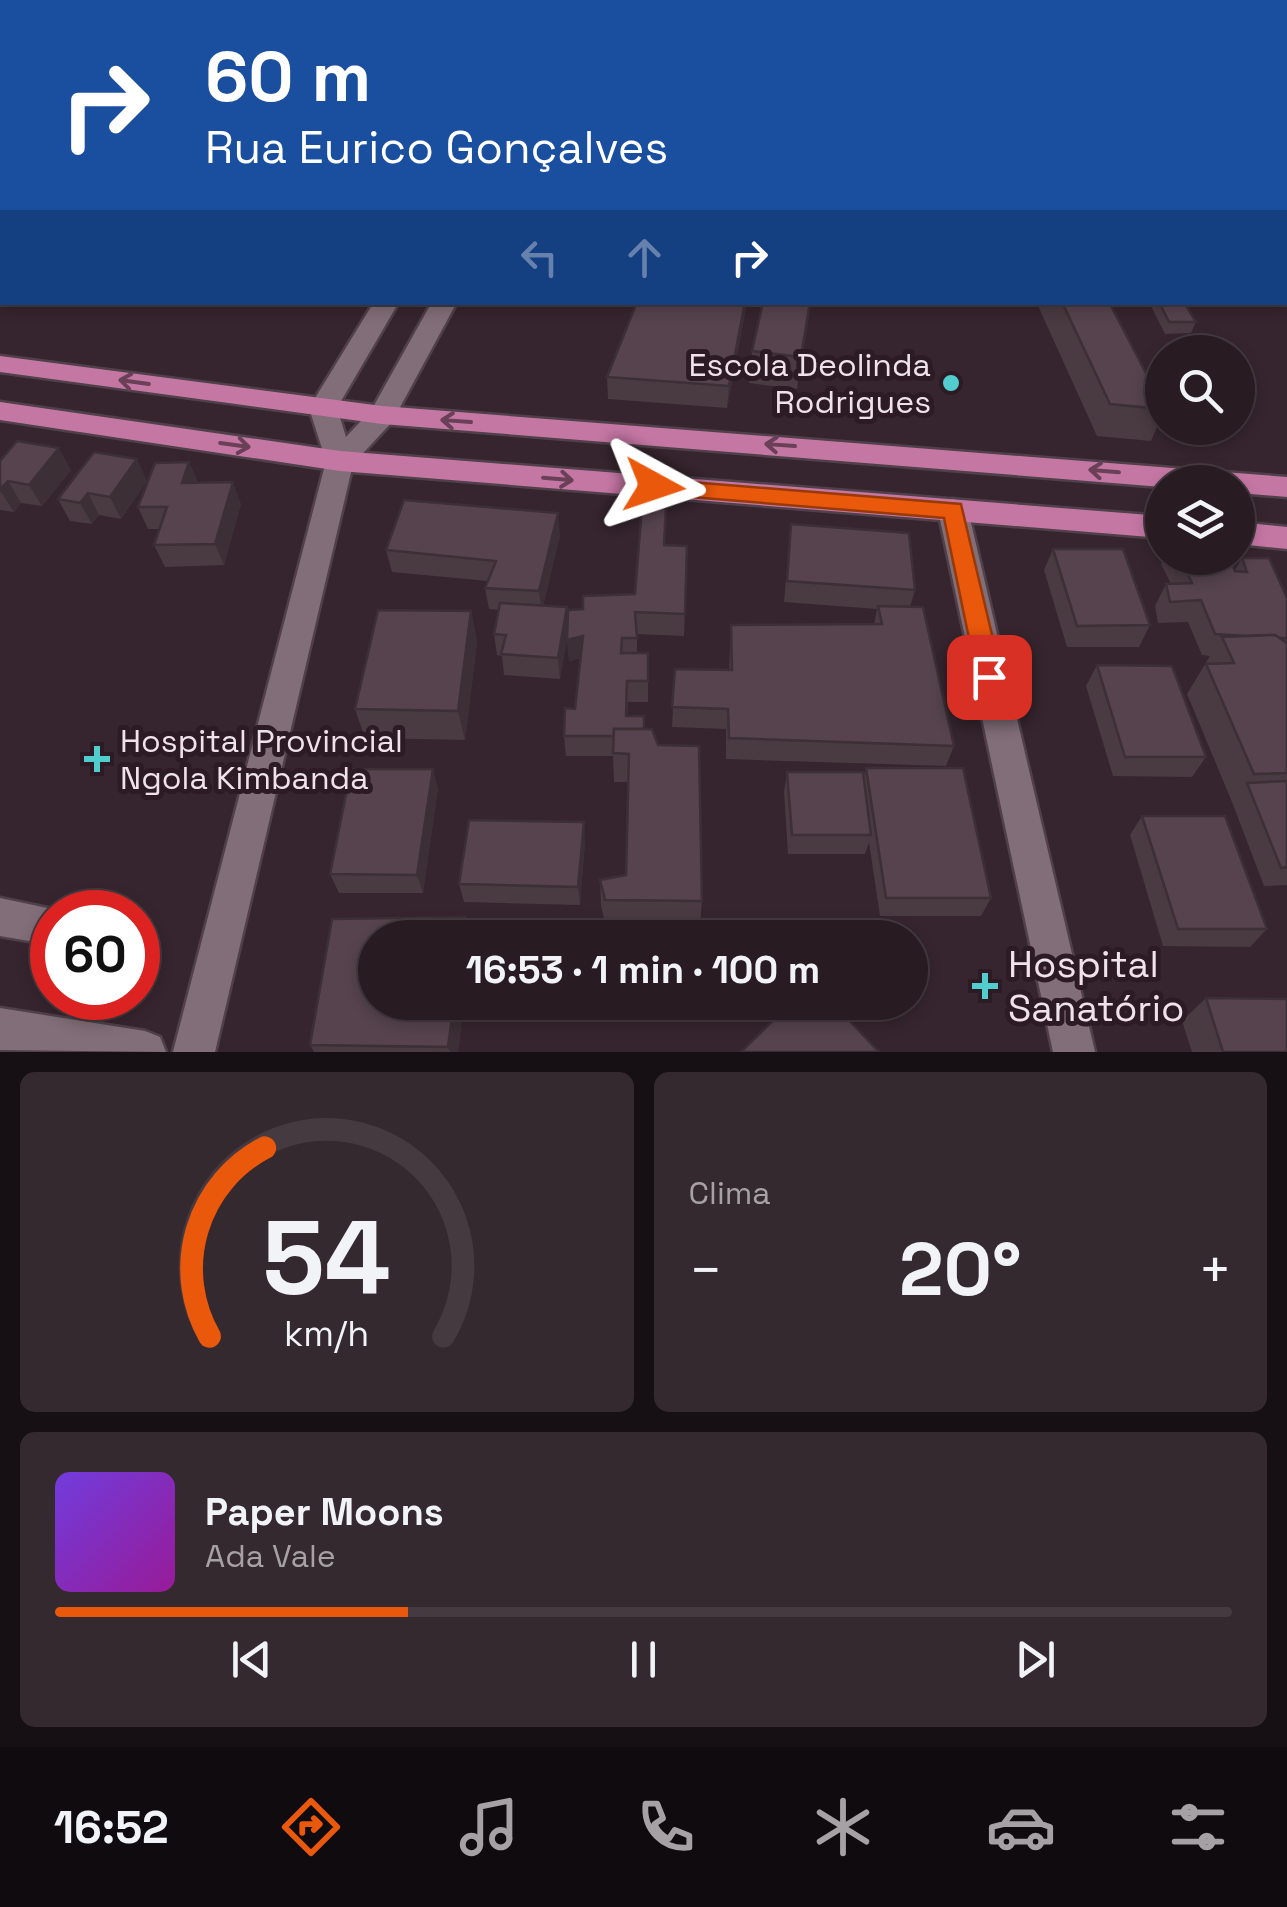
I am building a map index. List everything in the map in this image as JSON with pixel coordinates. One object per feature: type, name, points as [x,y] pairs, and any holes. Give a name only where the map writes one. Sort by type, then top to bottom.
[{"type":"main road","points":[[0,364],[382,415],[1145,475]]},
{"type":"main road","points":[[0,411],[340,461],[1145,526]]},
{"type":"main road","points":[[1255,484],[1287,487]]},
{"type":"main road","points":[[1255,535],[1287,538]]},
{"type":"street","points":[[340,461],[323,408],[384,305]]},
{"type":"street","points":[[194,1052],[340,461],[382,415],[443,305]]},
{"type":"street","points":[[953,510],[1074,1052]]},
{"type":"street","points":[[0,918],[30,923]]},
{"type":"street","points":[[0,1029],[145,1052]]},
{"type":"building","points":[[636,305],[744,305],[729,386],[607,377]]},
{"type":"building","points":[[762,305],[810,305],[801,357],[752,351]]},
{"type":"building","points":[[1063,305],[1111,305],[1145,371],[1145,407],[1110,404]]},
{"type":"building","points":[[1160,305],[1186,305],[1196,322],[1169,322]]},
{"type":"building","points":[[17,441],[59,448],[29,485],[8,481],[0,490],[0,461]]},
{"type":"building","points":[[94,452],[137,459],[110,497],[88,493],[80,503],[58,499]]},
{"type":"building","points":[[189,462],[182,483],[233,482],[215,544],[154,545],[167,507],[138,507],[155,463]]},
{"type":"building","points":[[404,500],[558,513],[539,591],[485,588],[496,561],[386,550]]},
{"type":"building","points":[[642,506],[666,507],[664,545],[687,546],[685,614],[635,612],[637,638],[622,638],[621,653],[648,653],[648,681],[627,681],[626,716],[644,716],[644,729],[614,729],[614,736],[564,736],[565,708],[575,709],[583,636],[567,640],[568,610],[583,609],[583,596],[635,594]]},
{"type":"building","points":[[791,524],[909,533],[915,590],[787,581]]},
{"type":"building","points":[[1053,549],[1123,549],[1150,625],[1077,626]]},
{"type":"building","points":[[1255,558],[1269,558],[1287,598],[1287,638],[1215,634],[1201,600],[1170,602],[1166,584],[1192,583],[1188,575],[1255,575]]},
{"type":"building","points":[[500,603],[567,607],[558,658],[501,654],[506,635],[494,634]]},
{"type":"building","points":[[878,606],[923,607],[954,746],[729,738],[728,709],[672,707],[675,669],[732,670],[731,625],[882,624]]},
{"type":"building","points":[[378,610],[471,611],[458,711],[355,709]]},
{"type":"building","points":[[1275,635],[1287,643],[1287,773],[1254,774],[1206,664],[1234,663],[1222,637]]},
{"type":"building","points":[[1097,665],[1172,666],[1206,757],[1125,757]]},
{"type":"building","points":[[614,729],[652,729],[658,745],[699,746],[702,901],[605,900],[600,880],[626,875],[629,754],[613,753]]},
{"type":"building","points":[[866,768],[963,768],[991,898],[886,898]]},
{"type":"building","points":[[351,769],[433,769],[417,875],[330,874]]},
{"type":"building","points":[[787,772],[863,772],[871,835],[792,835]]},
{"type":"building","points":[[1287,781],[1287,867],[1281,868],[1247,783]]},
{"type":"building","points":[[1142,816],[1225,816],[1267,929],[1178,929]]},
{"type":"building","points":[[469,820],[584,822],[578,887],[459,884]]},
{"type":"building","points":[[465,917],[358,920],[358,1020],[452,1020],[448,1047],[310,1045],[332,919]]},
{"type":"building","points":[[1206,998],[1287,999],[1287,1052],[1223,1052]]},
{"type":"building","points":[[774,1020],[849,1020],[879,1052],[741,1052]]},
{"type":"place","name":"Escola Deolinda Rodrigues","points":[[951,383]]},
{"type":"place","name":"Hospital Provincial Ngola Kimbanda","points":[[97,759]]},
{"type":"place","name":"Hospital Sanatório","points":[[985,986]]},
{"type":"route","points":[[654,486],[953,510],[989,677]]}]
